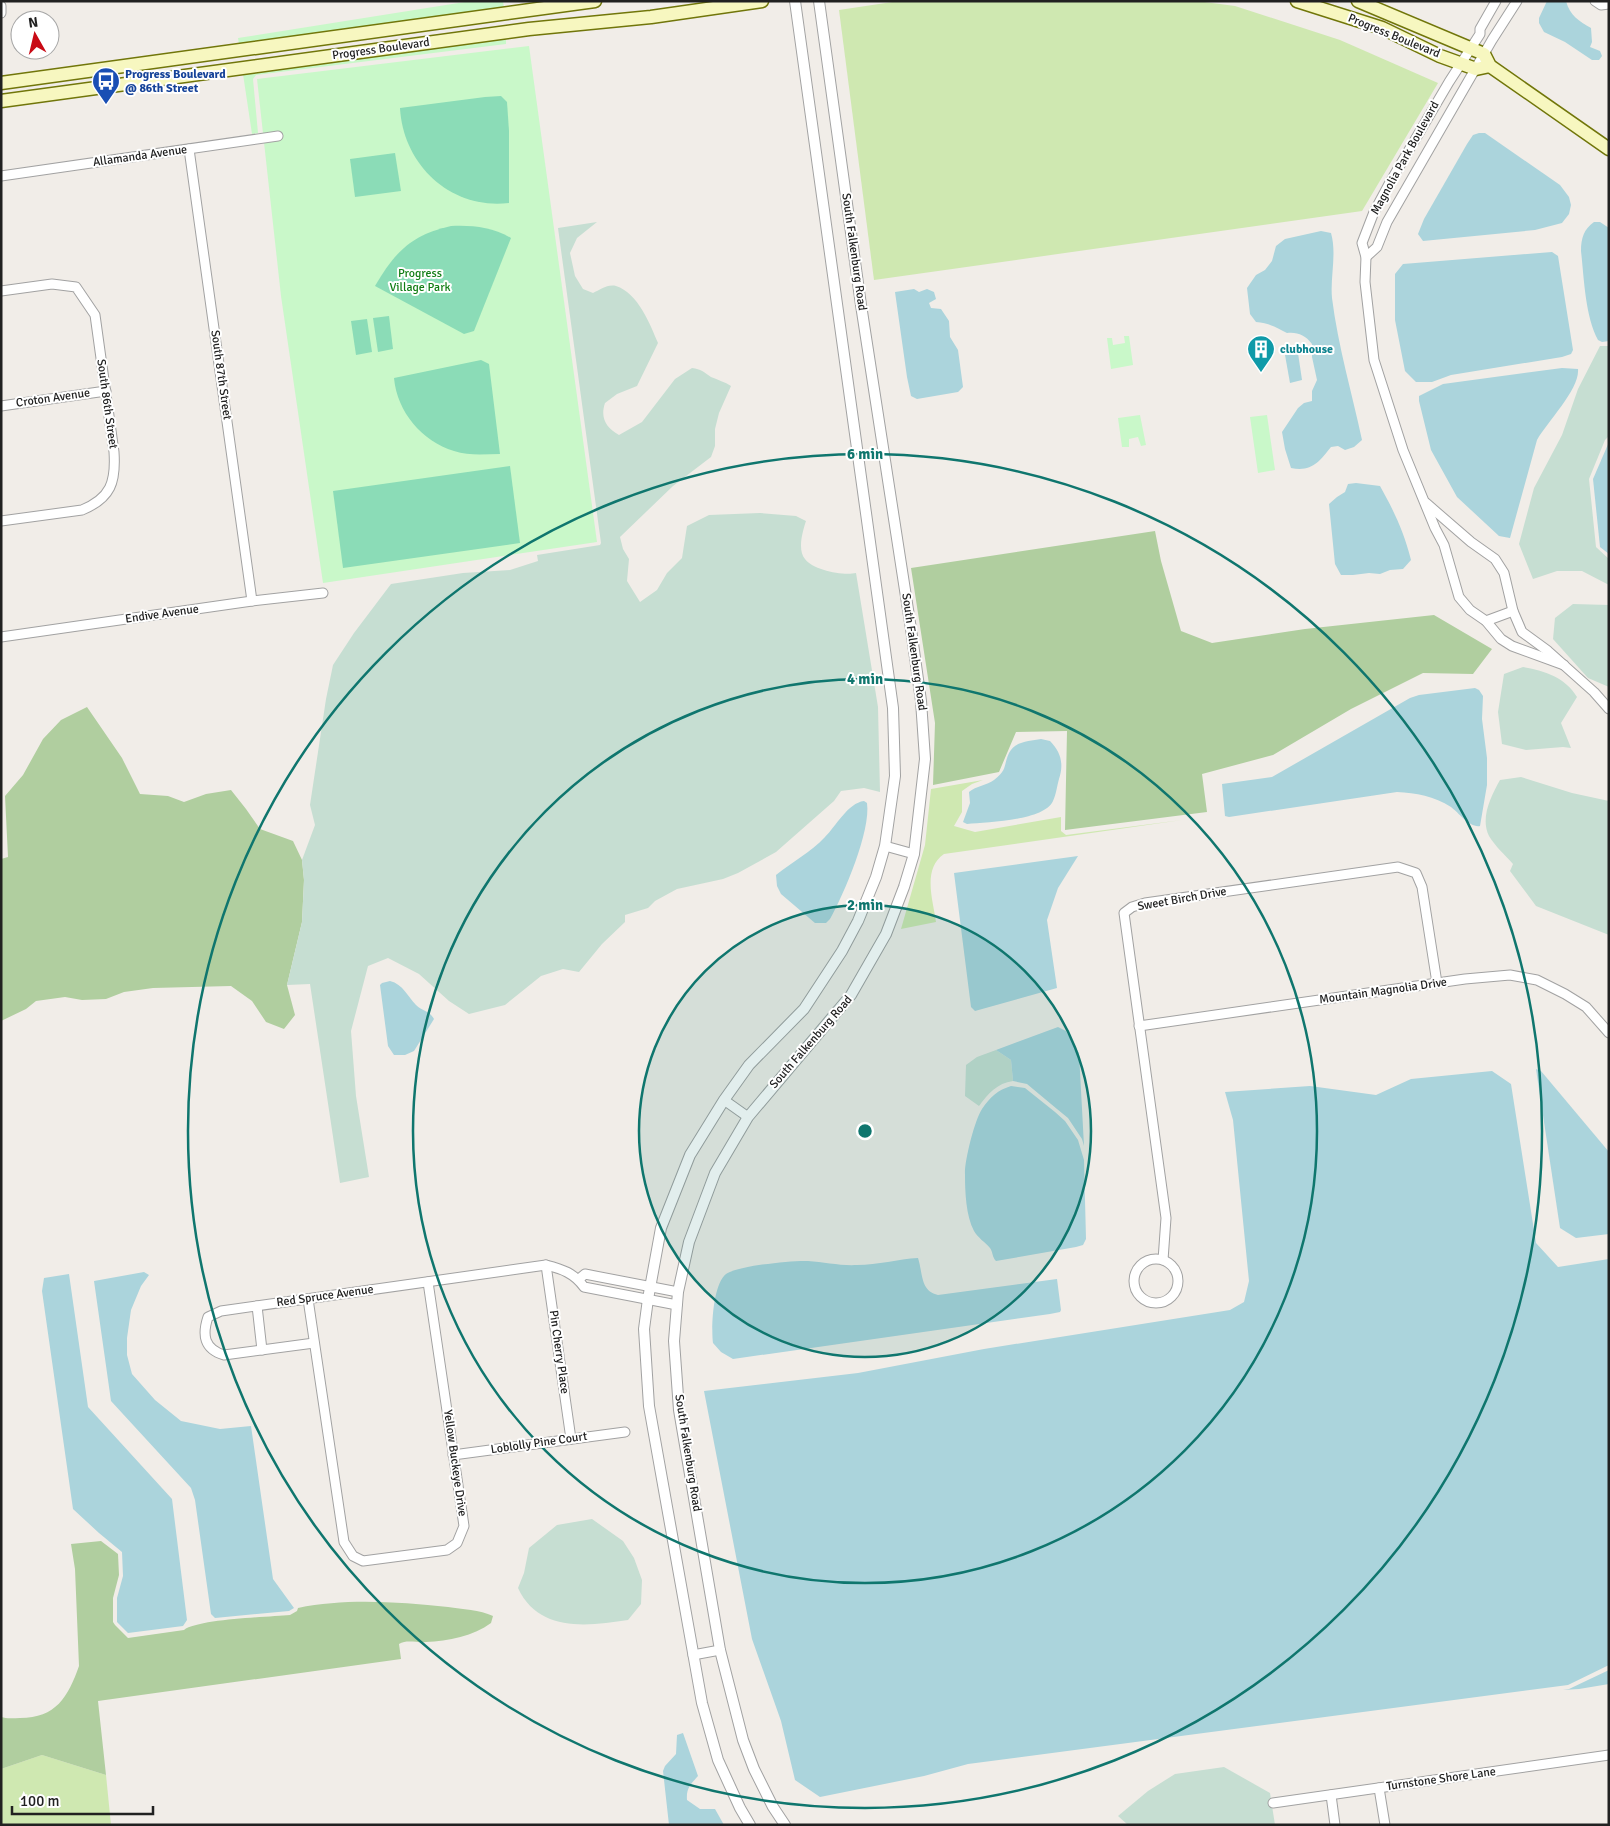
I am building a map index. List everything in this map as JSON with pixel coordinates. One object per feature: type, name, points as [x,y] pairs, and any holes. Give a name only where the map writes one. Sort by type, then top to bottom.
[{"type":"main road","name":"Progress Boulevard","points":[[1,83],[595,1]]},
{"type":"main road","name":"Progress Boulevard","points":[[1,102],[529,29],[651,16],[762,1]]},
{"type":"main road","name":"Progress Boulevard","points":[[1297,1],[1382,28],[1476,69]]},
{"type":"main road","name":"Progress Boulevard","points":[[1358,1],[1484,54]]},
{"type":"main road","points":[[233,51],[250,52],[263,56],[268,65],[279,52],[388,37],[411,26]]},
{"type":"main road","points":[[1484,54],[1490,66],[1609,149]]},
{"type":"main road","points":[[136,63],[139,82]]},
{"type":"main road","points":[[1476,69],[1490,66]]},
{"type":"street","name":"South Falkenburg Road","points":[[750,1825],[718,1760],[702,1703],[649,1406],[644,1329],[648,1299],[661,1228],[690,1155],[724,1100],[750,1065],[804,1009],[842,952],[858,921],[885,846],[896,776],[893,708],[796,1]]},
{"type":"street","name":"South Falkenburg Road","points":[[786,1825],[773,1807],[754,1770],[742,1740],[720,1650],[679,1410],[674,1340],[678,1292],[689,1242],[715,1173],[748,1117],[851,995],[886,934],[914,854],[925,759],[921,701],[861,305],[819,1]]},
{"type":"street","name":"Magnolia Park Boulevard","points":[[1496,1],[1480,29],[1480,34],[1460,63],[1374,212],[1362,243],[1366,257],[1365,282],[1374,360],[1402,450],[1444,545],[1459,597],[1470,610],[1486,621],[1501,639],[1512,646],[1564,665]]},
{"type":"street","name":"Magnolia Park Boulevard","points":[[1366,257],[1377,247],[1387,222],[1484,54],[1517,1]]},
{"type":"street","points":[[1595,1],[1601,5],[1609,4]]},
{"type":"street","name":"Allamanda Avenue","points":[[1,176],[278,136]]},
{"type":"street","name":"South 87th Street","points":[[189,150],[252,601]]},
{"type":"street","name":"South 86th Street","points":[[1,292],[52,284],[76,287],[94,314],[115,468],[113,484],[104,497],[94,505],[82,510],[1,521]]},
{"type":"street","name":"Croton Avenue","points":[[1,406],[106,391]]},
{"type":"street","name":"Magnolia Park Boulevard","points":[[1424,501],[1471,542],[1495,559],[1504,573],[1513,611],[1522,632],[1564,665],[1594,692],[1609,709]]},
{"type":"street","name":"Endive Avenue","points":[[1,637],[252,601],[323,593]]},
{"type":"street","points":[[1486,621],[1513,611]]},
{"type":"street","points":[[885,846],[914,854]]},
{"type":"street","name":"Sweet Birch Drive","points":[[1163,1260],[1166,1218],[1124,913],[1132,907],[1145,903],[1398,867],[1416,873],[1422,887],[1437,983]]},
{"type":"street","name":"Mountain Magnolia Drive","points":[[1139,1026],[1437,983],[1510,975],[1537,980],[1565,994],[1586,1007],[1609,1033]]},
{"type":"street","points":[[724,1100],[748,1117]]},
{"type":"street","points":[[1156,1259],[1163,1260],[1170,1264],[1178,1277],[1176,1292],[1164,1302],[1148,1303],[1137,1294],[1134,1288],[1134,1274],[1143,1263],[1156,1259]]},
{"type":"street","name":"Red Spruce Avenue","points":[[314,1343],[224,1355],[215,1352],[206,1343],[204,1329],[208,1317],[221,1311],[546,1265],[564,1269],[579,1279],[584,1287],[677,1305]]},
{"type":"street","name":"Pin Cherry Place","points":[[546,1265],[571,1439]]},
{"type":"street","points":[[579,1279],[585,1274],[678,1292]]},
{"type":"street","points":[[601,1291],[603,1278]]},
{"type":"street","name":"Yellow Buckeye Drive","points":[[308,1299],[344,1542],[353,1556],[363,1561],[447,1550],[457,1543],[464,1526],[428,1282]]},
{"type":"street","points":[[257,1306],[262,1350]]},
{"type":"street","name":"Loblolly Pine Court","points":[[453,1454],[625,1432]]},
{"type":"street","points":[[693,1655],[720,1650]]},
{"type":"street","name":"Turnstone Shore Lane","points":[[1273,1803],[1609,1755]]},
{"type":"street","points":[[1379,1788],[1384,1825]]},
{"type":"street","points":[[1331,1794],[1335,1825]]},
{"type":"green space","points":[[471,1],[503,1],[504,8],[239,44],[238,38]]},
{"type":"green space","points":[[899,1],[1197,1],[1235,6],[1340,40],[1438,83],[1362,211],[874,280],[839,10]]},
{"type":"green space","points":[[506,37],[506,44],[256,75],[253,79],[258,133],[252,134],[243,74],[268,72],[270,70]]},
{"type":"green space","name":"Progress Village Park","points":[[529,46],[597,542],[323,583],[281,296],[257,79]]},
{"type":"green space","points":[[501,96],[507,102],[509,203],[488,203],[468,199],[450,191],[434,180],[421,165],[410,148],[403,129],[400,108]]},
{"type":"green space","points":[[395,153],[401,191],[355,197],[350,159]]},
{"type":"green space","points":[[597,222],[577,238],[570,253],[575,276],[583,289],[593,293],[607,287],[616,286],[631,295],[642,310],[658,343],[637,386],[617,394],[605,403],[603,413],[608,426],[619,435],[642,422],[675,379],[692,368],[700,370],[731,386],[719,413],[715,429],[715,446],[711,457],[673,486],[620,537],[623,549],[629,559],[627,581],[640,602],[657,590],[667,573],[682,558],[687,526],[709,515],[760,513],[796,516],[806,521],[801,545],[801,551],[805,559],[821,569],[844,574],[856,573],[878,707],[880,792],[864,788],[841,791],[834,801],[776,852],[738,873],[723,879],[677,889],[655,901],[648,908],[625,915],[625,922],[602,944],[579,972],[563,969],[541,976],[505,1005],[469,1014],[449,1001],[419,974],[388,958],[368,966],[351,1031],[356,1096],[369,1177],[340,1183],[310,984],[287,985],[302,922],[304,880],[302,860],[315,825],[310,805],[333,665],[354,633],[391,584],[463,573],[510,570],[538,561],[537,555],[600,545],[558,228]]},
{"type":"green space","points":[[451,226],[467,226],[497,231],[511,238],[474,331],[464,334],[375,286],[397,254],[425,234]]},
{"type":"green space","points":[[389,316],[393,349],[378,352],[373,318]]},
{"type":"green space","points":[[367,319],[372,352],[356,355],[351,321]]},
{"type":"green space","points":[[1124,336],[1129,336],[1133,365],[1111,369],[1107,338],[1112,338],[1113,345],[1125,343]]},
{"type":"green space","points":[[1600,346],[1609,346],[1609,436],[1605,440],[1589,479],[1596,547],[1609,559],[1609,585],[1582,571],[1557,571],[1533,579],[1519,544],[1534,488],[1562,435],[1578,389]]},
{"type":"green space","points":[[481,360],[489,364],[500,454],[460,453],[432,440],[413,424],[400,402],[396,390],[394,378]]},
{"type":"green space","points":[[1140,415],[1146,445],[1141,446],[1138,437],[1129,439],[1129,447],[1122,447],[1118,418]]},
{"type":"green space","points":[[1267,415],[1275,470],[1258,473],[1250,417]]},
{"type":"green space","points":[[510,466],[520,543],[343,568],[333,491]]},
{"type":"green space","points":[[1155,531],[1161,561],[1181,631],[1212,643],[1305,629],[1434,615],[1492,649],[1473,674],[1423,673],[1351,709],[1273,755],[1202,774],[1207,812],[1065,830],[1067,731],[1016,732],[999,772],[933,785],[935,723],[911,568]]},
{"type":"green space","points":[[1573,604],[1609,605],[1609,687],[1588,678],[1553,639],[1555,618]]},
{"type":"green space","points":[[1523,667],[1554,676],[1567,684],[1577,697],[1561,723],[1571,748],[1526,750],[1502,744],[1498,712],[1504,674]]},
{"type":"green space","points":[[87,707],[122,758],[140,794],[168,796],[184,802],[206,794],[231,790],[260,829],[293,841],[302,860],[304,880],[302,922],[287,985],[295,1015],[284,1029],[266,1022],[252,1001],[231,986],[153,988],[124,992],[106,999],[82,1000],[65,997],[36,1001],[26,1009],[1,1021],[1,859],[8,857],[5,796],[23,775],[43,739],[61,720]]},
{"type":"green space","points":[[1521,777],[1572,793],[1609,801],[1609,935],[1536,906],[1510,871],[1513,864],[1489,836],[1486,815],[1490,800],[1500,780]]},
{"type":"green space","points":[[983,780],[972,784],[962,791],[962,812],[954,826],[975,832],[1061,817],[1061,831],[1066,835],[1182,820],[944,854],[937,860],[931,876],[931,895],[936,922],[901,929],[925,845],[931,789]]},
{"type":"green space","points":[[996,1050],[1011,1060],[1013,1081],[1002,1084],[989,1093],[979,1106],[965,1096],[966,1065],[977,1057]]},
{"type":"green space","points":[[592,1519],[623,1541],[634,1558],[642,1580],[641,1604],[628,1620],[597,1624],[566,1623],[538,1613],[527,1603],[518,1588],[524,1573],[529,1548],[557,1525]]},
{"type":"green space","points":[[101,1541],[118,1554],[119,1575],[113,1598],[113,1622],[128,1638],[184,1630],[203,1623],[290,1615],[297,1611],[298,1608],[335,1603],[373,1602],[448,1607],[482,1612],[493,1616],[491,1623],[484,1628],[460,1637],[423,1642],[409,1641],[399,1644],[401,1659],[98,1701],[106,1775],[42,1755],[1,1769],[1,1717],[32,1717],[52,1710],[65,1696],[75,1677],[79,1666],[75,1569],[71,1544]]},
{"type":"green space","points":[[42,1755],[106,1775],[111,1825],[1,1825],[1,1769]]},
{"type":"green space","points":[[1224,1767],[1270,1793],[1275,1825],[1128,1825],[1118,1816],[1148,1791],[1175,1774]]},
{"type":"water","points":[[1547,1],[1566,1],[1573,14],[1591,28],[1592,42],[1590,47],[1600,51],[1602,56],[1599,60],[1592,60],[1565,42],[1544,32],[1539,23],[1539,18]]},
{"type":"water","points":[[1485,133],[1560,185],[1569,197],[1571,205],[1569,214],[1562,223],[1535,230],[1423,241],[1418,234],[1424,219],[1467,144],[1473,135]]},
{"type":"water","points":[[1594,222],[1600,222],[1609,228],[1609,341],[1602,342],[1598,340],[1590,320],[1581,251],[1584,234]]},
{"type":"water","points":[[1321,231],[1331,233],[1333,241],[1332,298],[1341,352],[1362,440],[1354,447],[1345,450],[1338,446],[1331,447],[1314,465],[1298,469],[1291,468],[1282,432],[1298,408],[1304,403],[1312,401],[1312,391],[1317,380],[1312,357],[1312,344],[1301,335],[1287,333],[1264,323],[1256,322],[1250,314],[1247,288],[1256,275],[1265,270],[1272,261],[1276,246],[1285,239]]},
{"type":"water","points":[[1552,252],[1558,256],[1573,350],[1571,354],[1451,375],[1432,382],[1416,382],[1405,371],[1395,320],[1395,274],[1403,264]]},
{"type":"water","points":[[914,289],[919,292],[927,289],[934,292],[936,299],[929,303],[931,308],[941,309],[949,321],[950,337],[958,350],[963,387],[958,392],[917,399],[911,396],[895,292]]},
{"type":"water","points":[[1298,353],[1302,380],[1290,383],[1285,355]]},
{"type":"water","points":[[1562,368],[1578,369],[1574,386],[1537,440],[1510,538],[1499,536],[1457,497],[1431,450],[1419,396],[1443,384]]},
{"type":"water","points":[[1609,442],[1609,554],[1600,547],[1593,479]]},
{"type":"water","points":[[1348,484],[1380,486],[1385,495],[1402,531],[1411,560],[1403,569],[1390,570],[1380,574],[1341,575],[1335,564],[1329,504],[1345,492]]},
{"type":"water","points":[[1475,688],[1483,696],[1482,719],[1487,758],[1487,785],[1480,826],[1472,825],[1451,807],[1438,800],[1418,794],[1397,792],[1229,817],[1225,816],[1222,784],[1272,777],[1410,698],[1419,695]]},
{"type":"water","points":[[1041,739],[1050,741],[1054,745],[1061,763],[1055,796],[1048,808],[1027,817],[967,824],[963,822],[970,803],[969,792],[991,782],[998,776],[1003,770],[1009,753],[1015,746],[1023,742]]},
{"type":"water","points":[[864,801],[867,803],[865,829],[849,879],[830,919],[826,923],[815,923],[781,894],[777,886],[776,875],[820,842],[848,810]]},
{"type":"water","points":[[1078,856],[1058,888],[1047,920],[1057,988],[975,1011],[971,1007],[954,873]]},
{"type":"water","points":[[390,981],[402,988],[416,1005],[434,1019],[414,1051],[405,1055],[394,1055],[388,1046],[380,985]]},
{"type":"water","points":[[1058,1027],[1066,1031],[1079,1053],[1084,1146],[1082,1139],[1068,1118],[1027,1084],[1013,1081],[1011,1060],[996,1050]]},
{"type":"water","points":[[1536,1069],[1541,1071],[1609,1152],[1609,1234],[1576,1238],[1560,1228]]},
{"type":"water","points":[[1492,1071],[1511,1084],[1536,1243],[1558,1267],[1609,1259],[1609,1665],[1568,1685],[968,1764],[924,1776],[820,1797],[795,1780],[781,1721],[752,1639],[704,1391],[858,1373],[984,1349],[1230,1310],[1244,1302],[1249,1281],[1233,1120],[1225,1092],[1310,1086],[1376,1095],[1411,1079]]},
{"type":"water","points":[[1011,1086],[1025,1088],[1055,1112],[1065,1121],[1078,1140],[1084,1160],[1086,1239],[1083,1245],[1076,1247],[996,1261],[990,1248],[971,1225],[966,1204],[965,1169],[973,1131],[979,1114],[995,1094]]},
{"type":"water","points":[[918,1258],[923,1281],[932,1293],[938,1295],[1057,1279],[1061,1310],[1060,1312],[1050,1314],[733,1359],[721,1352],[713,1343],[712,1327],[718,1287],[726,1274],[732,1271],[790,1261],[857,1265]]},
{"type":"water","points":[[144,1272],[149,1275],[141,1286],[131,1310],[127,1338],[127,1355],[132,1374],[155,1400],[181,1421],[220,1429],[251,1426],[273,1579],[294,1608],[289,1611],[215,1618],[211,1614],[195,1500],[191,1488],[111,1401],[94,1281]]},
{"type":"water","points":[[69,1274],[88,1407],[172,1499],[187,1620],[183,1626],[128,1633],[117,1622],[117,1598],[123,1576],[122,1552],[73,1509],[42,1291],[44,1278]]},
{"type":"water","points":[[1609,1670],[1609,1684],[1563,1690],[1569,1689]]},
{"type":"water","points":[[683,1733],[698,1776],[688,1789],[687,1800],[700,1809],[715,1809],[724,1825],[669,1825],[663,1771],[676,1754],[677,1735]]},
{"type":"place","name":"Progress Boulevard @ 86th Street","points":[[106,105]]},
{"type":"place","name":"clubhouse","points":[[1261,373]]}]
